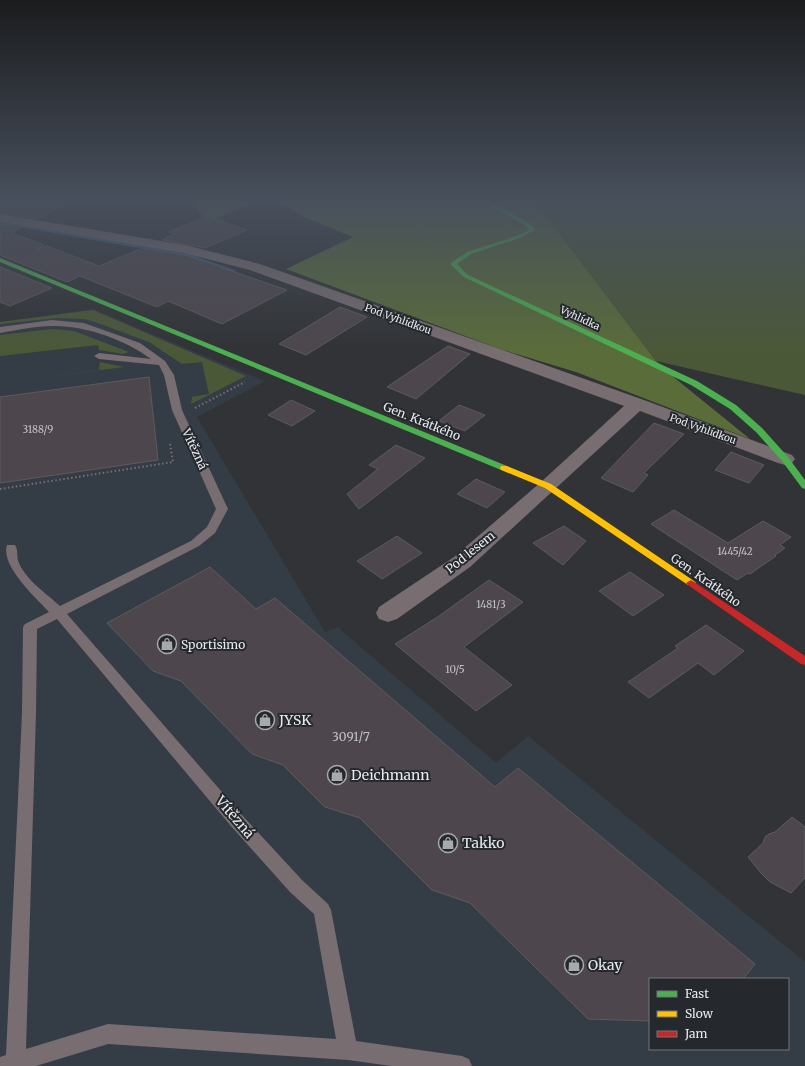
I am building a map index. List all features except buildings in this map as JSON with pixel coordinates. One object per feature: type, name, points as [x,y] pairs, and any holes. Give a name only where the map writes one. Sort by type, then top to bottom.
[{"type":"street","name":"Pod Vyhlídkou","points":[[184,250],[255,267],[637,404],[785,459]]},
{"type":"street","points":[[453,264],[469,253],[479,250]]},
{"type":"street","name":"Gen. Krátkého","points":[[0,260],[548,486],[805,661]]},
{"type":"street","name":"Vyhlídka","points":[[453,264],[466,276],[694,383],[733,407],[759,430],[785,459],[805,486]]},
{"type":"street","name":"Pod lesem","points":[[388,613],[462,562],[548,486],[637,404]]},
{"type":"lane","points":[[0,330],[52,323],[81,325],[137,345],[162,363]]},
{"type":"lane","points":[[99,356],[162,363]]},
{"type":"lane","name":"Vítězná","points":[[162,363],[168,375],[179,415],[222,509],[218,522],[203,539],[181,552],[30,628],[29,713],[9,1064],[108,1034],[348,1050],[462,1066]]},
{"type":"lane","name":"Vítězná","points":[[11,548],[12,562],[20,576],[59,613],[236,820],[296,886],[322,910],[348,1050]]},
{"type":"path","points":[[438,250],[453,264]]},
{"type":"path","points":[[0,489],[173,462],[167,422],[267,370]]},
{"type":"shaded area","points":[[93,309],[265,381],[197,417],[325,632],[339,627],[496,763],[528,736],[805,962],[805,1066],[0,1066],[0,322]]},
{"type":"green space","points":[[326,250],[572,250],[656,361],[750,439],[576,372],[500,349],[286,269]]},
{"type":"green space","points":[[572,250],[805,250],[805,395],[656,361]]},
{"type":"green space","points":[[93,310],[246,376],[191,404],[192,397],[209,394],[202,362],[182,364],[149,342],[84,319],[58,318],[0,324],[0,322]]},
{"type":"green space","points":[[52,329],[74,331],[129,352],[123,354],[99,350],[98,345],[0,356],[0,335]]},
{"type":"green space","points":[[100,362],[124,367],[0,383],[99,370]]},
{"type":"waterway","points":[[156,250],[187,255],[234,271]]},
{"type":"traffic: fast","points":[[479,250],[469,253],[453,264],[466,276],[694,383],[733,407],[759,430],[785,459],[805,486]]},
{"type":"traffic: fast","points":[[0,260],[504,468]]},
{"type":"traffic: slow","points":[[504,468],[548,486],[691,583]]},
{"type":"traffic: jam","points":[[691,583],[805,661]]},
{"type":"place","name":"Sportisimo","points":[[167,644]]},
{"type":"place","name":"JYSK","points":[[265,720]]},
{"type":"place","name":"Deichmann","points":[[337,775]]},
{"type":"place","name":"Takko","points":[[448,843]]},
{"type":"place","name":"Okay","points":[[574,965]]}]
